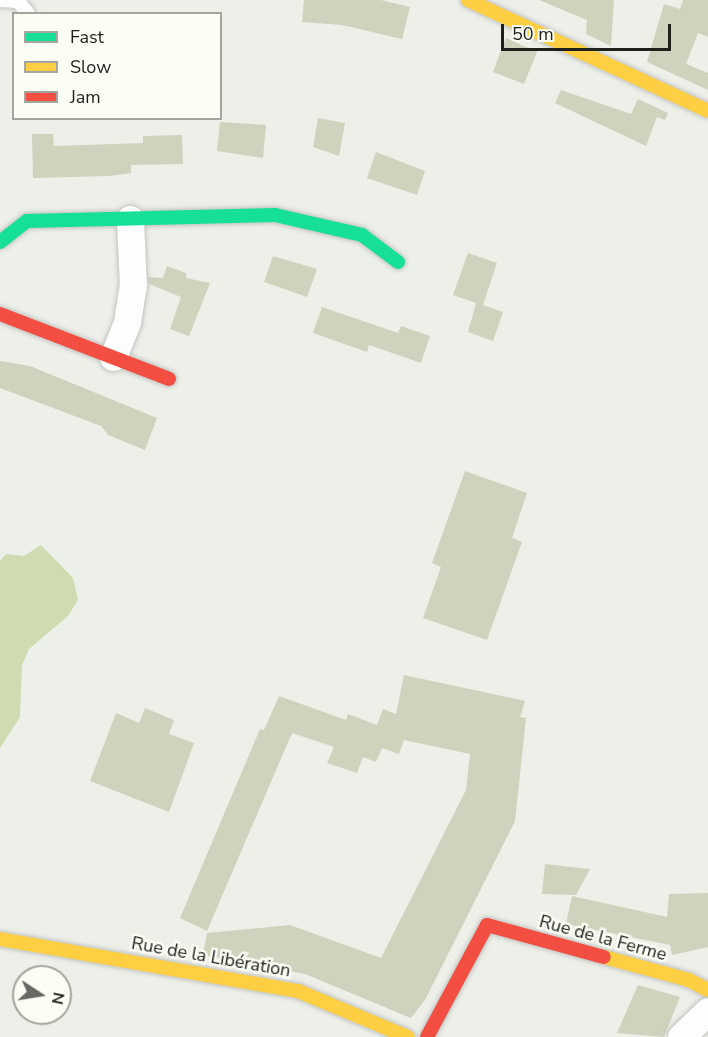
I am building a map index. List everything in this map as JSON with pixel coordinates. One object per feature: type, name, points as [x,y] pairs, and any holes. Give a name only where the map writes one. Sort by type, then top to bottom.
[{"type":"street","points":[[468,0],[708,111]]},
{"type":"street","points":[[0,242],[27,221],[275,215],[362,235],[398,262]]},
{"type":"street","points":[[113,357],[127,322],[134,286],[130,219]]},
{"type":"street","points":[[0,314],[169,379]]},
{"type":"street","name":"Rue de la Ferme","points":[[427,1037],[487,925],[689,980],[708,990]]},
{"type":"street","name":"Rue de la Libération","points":[[0,939],[298,992],[408,1037]]},
{"type":"street","points":[[681,1037],[708,1011]]},
{"type":"lane","points":[[0,0],[18,0],[27,12]]},
{"type":"green space","points":[[41,545],[73,578],[78,600],[68,616],[29,649],[22,665],[20,717],[0,748],[0,561],[6,554],[24,556]]},
{"type":"building","points":[[304,0],[381,0],[410,7],[402,39],[342,25],[302,22]]},
{"type":"building","points":[[539,0],[614,0],[611,46],[586,34],[587,20]]},
{"type":"building","points":[[683,0],[708,0],[708,37],[698,33],[686,64],[708,73],[708,90],[647,62],[664,4],[680,9]]},
{"type":"building","points":[[506,38],[537,52],[524,84],[493,72]]},
{"type":"building","points":[[561,90],[631,114],[638,99],[668,113],[665,120],[657,117],[646,146],[555,103]]},
{"type":"building","points":[[318,118],[345,123],[339,156],[313,147]]},
{"type":"building","points":[[220,122],[266,125],[263,158],[217,151]]},
{"type":"building","points":[[32,134],[53,134],[54,146],[143,143],[143,136],[182,135],[183,164],[131,165],[131,173],[109,176],[33,178]]},
{"type":"building","points":[[376,152],[425,171],[417,195],[367,178]]},
{"type":"building","points":[[468,253],[497,263],[483,305],[503,312],[493,341],[468,332],[476,303],[453,295]]},
{"type":"building","points":[[273,256],[317,269],[307,297],[264,282]]},
{"type":"building","points":[[167,266],[186,273],[186,278],[210,283],[189,336],[170,329],[181,297],[149,284],[148,277],[163,278]]},
{"type":"building","points":[[322,307],[398,333],[401,326],[430,336],[421,363],[369,345],[367,352],[313,333]]},
{"type":"building","points":[[0,361],[30,366],[157,418],[145,450],[108,435],[101,426],[0,388]]},
{"type":"building","points":[[465,471],[527,493],[512,538],[522,542],[487,640],[423,618],[441,567],[432,563]]},
{"type":"building","points":[[404,675],[525,701],[520,717],[526,718],[515,821],[425,1000],[411,1018],[305,974],[203,955],[207,933],[290,925],[381,958],[466,790],[470,754],[404,740],[399,754],[382,748],[376,762],[363,757],[357,773],[327,763],[334,747],[292,733],[207,931],[180,918],[260,729],[264,730],[279,696],[346,720],[348,714],[377,725],[383,709],[396,714]]},
{"type":"building","points":[[145,708],[174,720],[169,734],[194,743],[169,812],[90,781],[116,713],[139,723]]},
{"type":"building","points":[[545,864],[590,869],[576,895],[542,894]]},
{"type":"building","points":[[708,893],[708,947],[672,955],[670,945],[566,924],[572,896],[667,917],[669,894]]},
{"type":"building","points":[[638,985],[680,997],[664,1037],[617,1033]]},
{"type":"traffic: fast","points":[[0,242],[27,221],[275,215],[362,235],[398,262]]},
{"type":"traffic: slow","points":[[468,0],[708,111]]},
{"type":"traffic: slow","points":[[0,939],[298,991],[408,1037]]},
{"type":"traffic: slow","points":[[604,957],[689,980],[708,990]]},
{"type":"traffic: jam","points":[[0,314],[169,379]]},
{"type":"traffic: jam","points":[[427,1037],[487,925],[604,957]]}]
